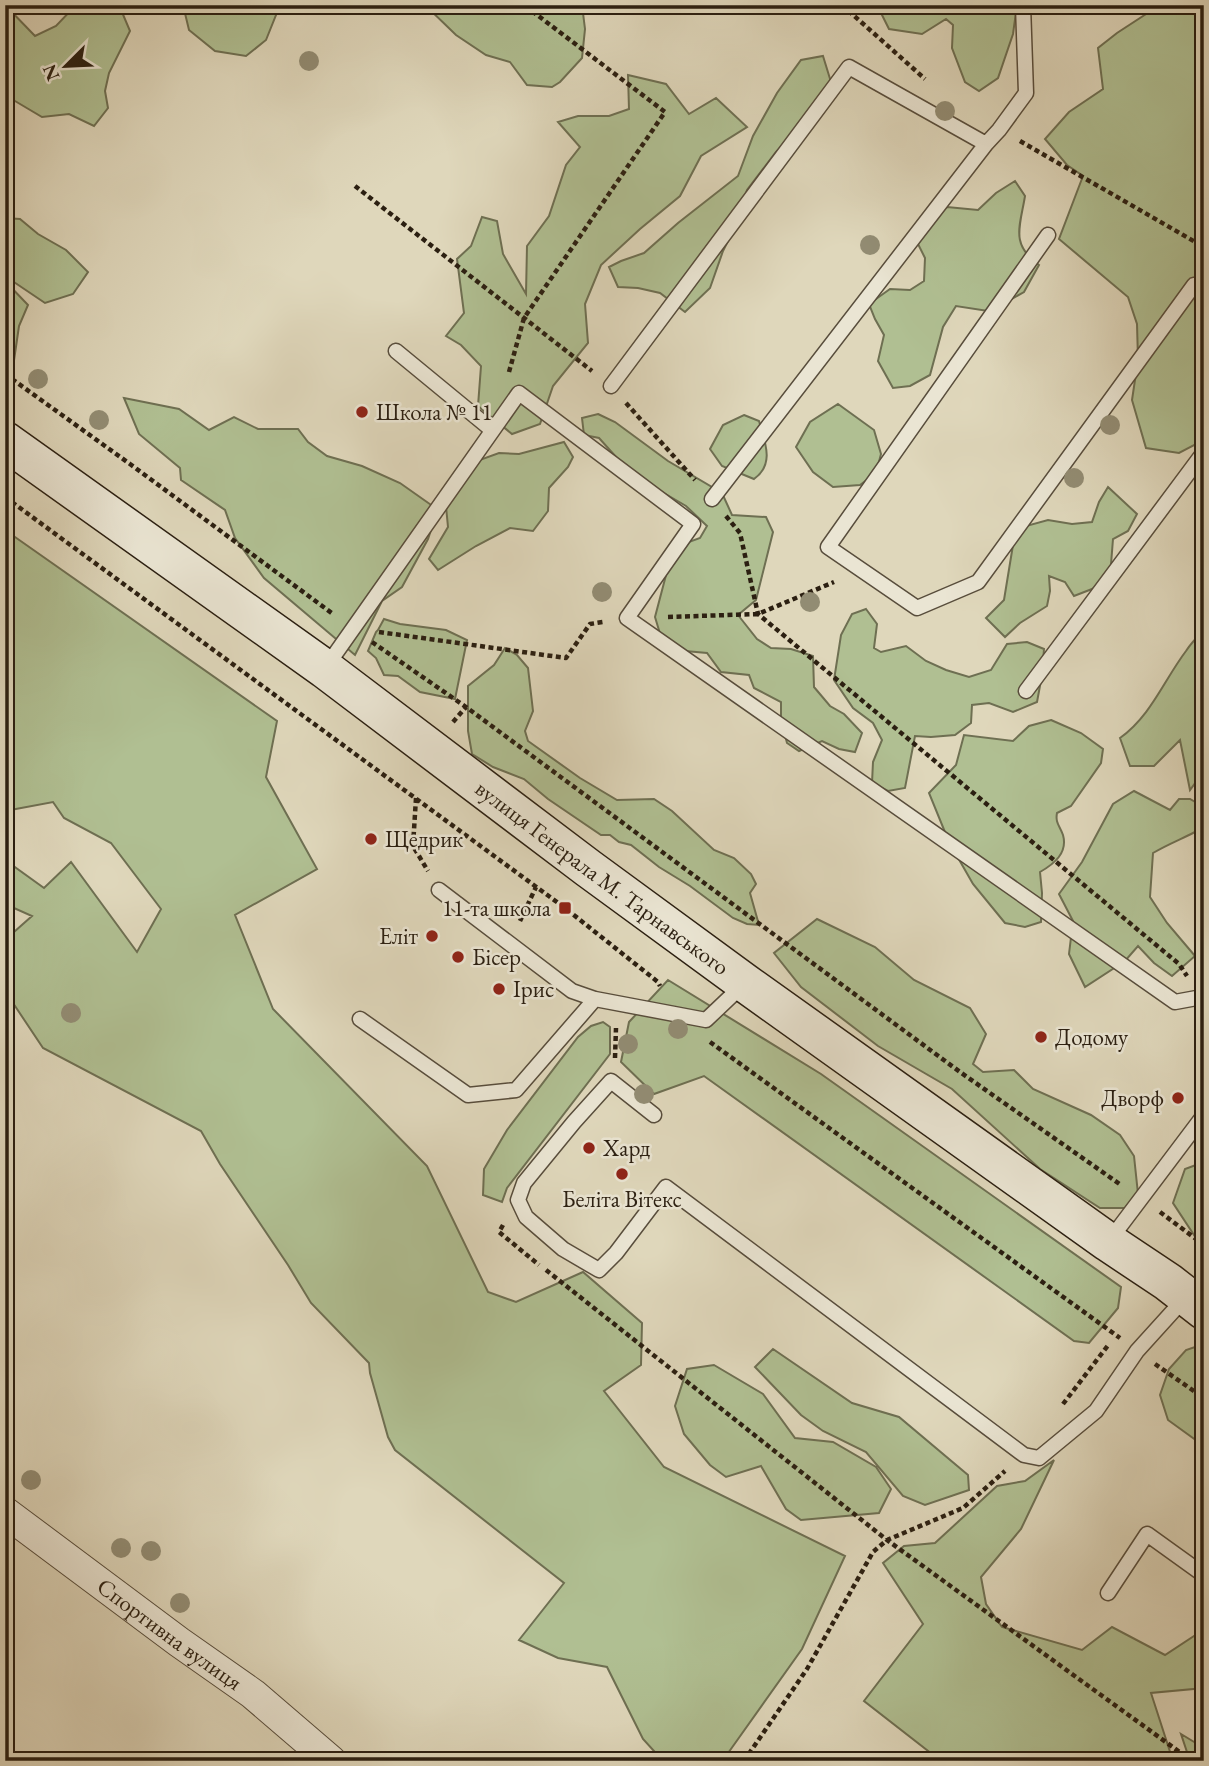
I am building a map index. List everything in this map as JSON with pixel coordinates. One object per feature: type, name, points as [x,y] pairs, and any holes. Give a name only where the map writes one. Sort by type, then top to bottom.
[{"type":"main road","name":"вулиця Генерала М. Тарнавського","points":[[5,441],[325,669],[745,983],[1168,1282],[1195,1304]]},
{"type":"street","name":"Спортивна вулиця","points":[[5,1512],[179,1642],[253,1693],[331,1761]]},
{"type":"lane","points":[[712,499],[1026,93],[1023,5]]},
{"type":"lane","points":[[611,386],[849,67],[986,144]]},
{"type":"lane","points":[[1048,235],[828,547],[917,608],[978,582],[1194,285],[1204,284]]},
{"type":"lane","points":[[396,351],[492,430]]},
{"type":"lane","points":[[325,669],[519,393],[693,524],[627,618],[1175,1002],[1203,996]]},
{"type":"lane","points":[[1026,691],[1204,452]]},
{"type":"lane","points":[[439,890],[572,991],[595,999],[706,1020],[745,983]]},
{"type":"lane","points":[[360,1019],[468,1094],[516,1090],[595,999]]},
{"type":"lane","points":[[654,1115],[611,1081],[524,1183],[518,1200],[526,1217],[563,1249],[599,1270],[616,1253],[666,1187],[1024,1455],[1039,1458],[1096,1411],[1137,1351],[1195,1304]]},
{"type":"lane","points":[[1108,1242],[1204,1115]]},
{"type":"lane","points":[[1108,1593],[1147,1534],[1204,1575]]},
{"type":"path","points":[[492,430],[524,318],[665,112],[524,5]]},
{"type":"path","points":[[355,186],[611,386],[740,533],[758,614],[1179,964],[1203,996]]},
{"type":"path","points":[[5,374],[352,628],[466,707],[960,1072],[1204,1245]]},
{"type":"path","points":[[5,496],[565,908],[658,982],[668,1013],[1204,1398]]},
{"type":"path","points":[[416,798],[413,846],[439,890]]},
{"type":"path","points":[[509,943],[536,887]]},
{"type":"path","points":[[611,1081],[616,1056],[616,1003]]},
{"type":"path","points":[[518,1200],[499,1232],[887,1540],[1192,1761]]},
{"type":"path","points":[[1057,1412],[1115,1335],[1125,1327]]},
{"type":"path","points":[[744,1761],[807,1669],[873,1552],[887,1540],[963,1508],[1024,1455]]},
{"type":"green space","points":[[5,5],[35,36],[56,26],[76,5],[119,5],[130,31],[109,73],[105,91],[108,108],[94,126],[69,114],[42,117],[5,94]]},
{"type":"green space","points":[[183,5],[280,5],[266,40],[246,56],[215,51],[189,30]]},
{"type":"green space","points":[[425,5],[582,5],[585,29],[582,58],[552,87],[527,85],[510,62],[486,55],[456,35]]},
{"type":"green space","points":[[877,5],[1017,5],[1013,34],[998,78],[979,91],[965,82],[952,48],[953,25],[946,19],[922,34],[889,29]]},
{"type":"green space","points":[[1160,5],[1204,5],[1204,440],[1179,453],[1146,448],[1132,400],[1138,360],[1137,324],[1128,297],[1059,239],[1083,176],[1067,165],[1045,139],[1069,112],[1103,89],[1098,48]]},
{"type":"green space","points":[[823,56],[831,82],[797,131],[776,152],[747,190],[737,223],[723,251],[710,288],[685,312],[660,293],[618,287],[609,267],[644,253],[738,176],[753,136],[777,93],[801,60]]},
{"type":"green space","points":[[628,75],[666,84],[689,114],[716,98],[747,127],[701,156],[680,196],[601,265],[585,304],[588,343],[553,386],[540,424],[512,434],[478,406],[481,366],[461,345],[446,336],[464,313],[457,259],[471,246],[482,217],[497,221],[503,254],[526,294],[527,246],[549,216],[566,165],[580,147],[558,122],[578,116],[609,116],[629,109]]},
{"type":"green space","points":[[1015,181],[1025,196],[1019,234],[1021,242],[1024,250],[1039,265],[1024,292],[988,311],[956,306],[943,327],[930,375],[910,386],[893,388],[878,361],[884,335],[869,304],[890,289],[910,290],[924,281],[925,258],[915,238],[927,212],[947,207],[978,210],[996,193]]},
{"type":"green space","points":[[5,218],[20,219],[38,234],[66,250],[88,272],[73,294],[45,303],[5,276]]},
{"type":"green space","points":[[5,281],[28,305],[19,326],[12,374],[5,375]]},
{"type":"green space","points":[[124,398],[179,409],[209,430],[234,417],[258,429],[298,429],[308,442],[327,456],[362,466],[400,483],[434,507],[435,518],[428,539],[402,587],[382,601],[355,655],[264,578],[235,538],[225,510],[181,480],[180,468],[139,434]]},
{"type":"green space","points":[[838,404],[874,430],[881,454],[876,473],[860,485],[833,487],[813,472],[796,447],[810,422]]},
{"type":"green space","points":[[598,414],[615,422],[668,461],[722,493],[732,515],[766,517],[773,532],[756,600],[738,615],[757,639],[771,648],[791,649],[813,656],[814,687],[830,706],[844,714],[862,733],[855,752],[839,749],[822,741],[799,751],[787,743],[781,720],[781,702],[754,688],[749,675],[721,672],[707,653],[664,647],[655,617],[670,560],[686,543],[700,538],[707,526],[686,506],[657,489],[617,458],[599,438],[584,435],[582,418]]},
{"type":"green space","points":[[744,415],[759,421],[766,445],[764,467],[754,479],[722,466],[710,449],[723,425]]},
{"type":"green space","points":[[564,442],[573,457],[568,467],[549,488],[548,511],[533,531],[510,528],[438,570],[429,559],[448,527],[445,496],[474,462],[499,453],[519,454]]},
{"type":"green space","points":[[1108,487],[1137,514],[1128,531],[1113,539],[1110,577],[1092,589],[1074,596],[1065,582],[1049,576],[1047,606],[1020,623],[1005,637],[986,618],[1004,600],[1013,545],[1026,526],[1048,520],[1072,524],[1092,522]]},
{"type":"green space","points":[[5,530],[277,721],[266,777],[317,869],[235,915],[273,1009],[427,1166],[488,1292],[516,1302],[583,1272],[642,1323],[641,1365],[604,1391],[664,1467],[845,1556],[802,1649],[726,1756],[709,1761],[663,1761],[643,1739],[607,1667],[558,1658],[519,1640],[564,1583],[395,1450],[388,1437],[369,1363],[311,1303],[201,1131],[43,1048],[5,991],[5,940],[32,916],[5,904],[5,860],[44,888],[71,862],[137,952],[161,909],[111,843],[64,818],[53,802],[5,811]]},
{"type":"green space","points":[[866,609],[877,624],[874,648],[881,652],[906,646],[926,661],[969,677],[991,670],[1007,644],[1027,642],[1044,649],[1037,702],[1013,712],[989,703],[972,705],[971,723],[955,735],[915,736],[905,788],[888,791],[872,783],[873,762],[882,740],[873,723],[853,708],[834,680],[841,635],[852,614]]},
{"type":"green space","points":[[384,619],[400,624],[446,630],[467,640],[455,699],[420,692],[398,676],[384,675],[376,658],[368,651]]},
{"type":"green space","points":[[1204,630],[1204,771],[1190,790],[1180,740],[1154,766],[1130,766],[1120,738],[1149,708],[1178,662]]},
{"type":"green space","points":[[505,648],[517,655],[528,668],[533,711],[525,731],[528,741],[580,778],[617,800],[654,799],[672,811],[714,850],[734,858],[751,874],[756,884],[750,893],[759,925],[747,924],[733,918],[631,845],[619,842],[610,835],[601,835],[524,779],[493,767],[472,754],[468,731],[468,686],[494,665]]},
{"type":"green space","points":[[1051,720],[1081,733],[1103,749],[1101,763],[1071,806],[1057,813],[1057,822],[1064,841],[1062,853],[1055,862],[1040,872],[1041,922],[1025,927],[1005,923],[973,884],[949,842],[929,793],[956,765],[964,735],[1013,741],[1029,726]]},
{"type":"green space","points":[[1134,791],[1170,810],[1179,799],[1190,799],[1202,806],[1199,830],[1153,853],[1150,897],[1167,923],[1195,956],[1172,976],[1154,963],[1138,946],[1125,961],[1085,987],[1069,954],[1073,921],[1059,894],[1082,862],[1113,804]]},
{"type":"green space","points":[[817,919],[875,947],[914,980],[970,1008],[986,1034],[973,1064],[983,1072],[1014,1070],[1033,1089],[1091,1115],[1120,1135],[1134,1156],[1138,1194],[1125,1208],[1100,1208],[1040,1169],[952,1089],[878,1046],[801,987],[774,953]]},
{"type":"green space","points":[[668,980],[821,1074],[1121,1287],[1118,1308],[1089,1343],[1074,1341],[704,1076],[654,1094],[621,1062],[629,1022]]},
{"type":"green space","points":[[603,1022],[610,1027],[610,1054],[507,1188],[502,1202],[483,1195],[484,1169],[507,1130],[578,1037],[591,1026]]},
{"type":"green space","points":[[1204,1162],[1204,1244],[1196,1238],[1173,1203],[1185,1169]]},
{"type":"green space","points":[[1204,1344],[1204,1446],[1168,1420],[1160,1395],[1169,1369],[1186,1350]]},
{"type":"green space","points":[[773,1349],[852,1403],[899,1417],[968,1475],[969,1490],[925,1505],[903,1496],[866,1452],[823,1431],[801,1415],[755,1367]]},
{"type":"green space","points":[[714,1365],[763,1394],[795,1438],[833,1442],[876,1467],[891,1489],[879,1513],[801,1520],[786,1509],[761,1466],[726,1477],[710,1465],[684,1434],[675,1406],[687,1369]]},
{"type":"green space","points":[[1054,1460],[1021,1529],[981,1577],[986,1604],[1002,1627],[1082,1650],[1112,1627],[1165,1655],[1194,1636],[1204,1637],[1204,1688],[1151,1693],[1173,1761],[941,1761],[864,1701],[923,1624],[883,1563],[904,1546],[935,1543],[997,1486],[1025,1481]]},
{"type":"green space","points":[[1181,1734],[1204,1748],[1204,1761],[1190,1761]]},
{"type":"place","name":"Школа № 11","points":[[362,412]]},
{"type":"place","name":"Щедрик","points":[[371,839]]},
{"type":"place","name":"11-та школа","points":[[565,908]]},
{"type":"place","name":"Еліт","points":[[432,936]]},
{"type":"place","name":"Бісер","points":[[458,957]]},
{"type":"place","name":"Ірис","points":[[499,989]]},
{"type":"place","name":"Додому","points":[[1041,1037]]},
{"type":"place","name":"Дворф","points":[[1178,1098]]},
{"type":"place","name":"Хард","points":[[589,1148]]},
{"type":"place","name":"Беліта Вітекс","points":[[622,1174]]}]
